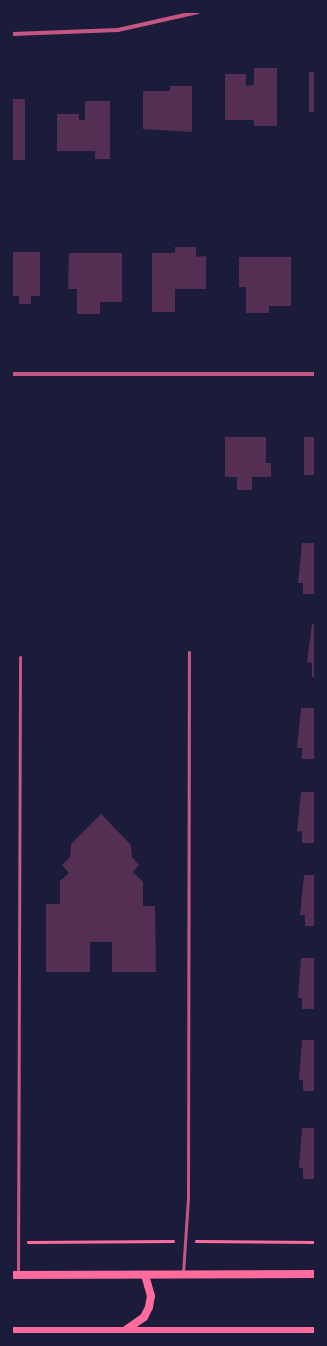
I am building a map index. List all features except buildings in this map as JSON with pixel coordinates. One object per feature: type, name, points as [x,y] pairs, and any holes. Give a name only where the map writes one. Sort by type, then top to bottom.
[{"type":"main road","points":[[15,1275],[315,1274]]},
{"type":"main road","points":[[124,1330],[136,1325],[149,1307],[151,1296],[145,1275]]},
{"type":"main road","points":[[12,1331],[315,1330]]},
{"type":"street","points":[[12,34],[118,30],[198,12]]},
{"type":"street","points":[[12,374],[315,374]]},
{"type":"lane","points":[[183,1274],[188,1198],[190,789],[189,652]]},
{"type":"lane","points":[[15,1275],[20,1242],[20,657]]},
{"type":"path","points":[[20,1242],[170,1241]]},
{"type":"path","points":[[194,1241],[315,1242]]}]
